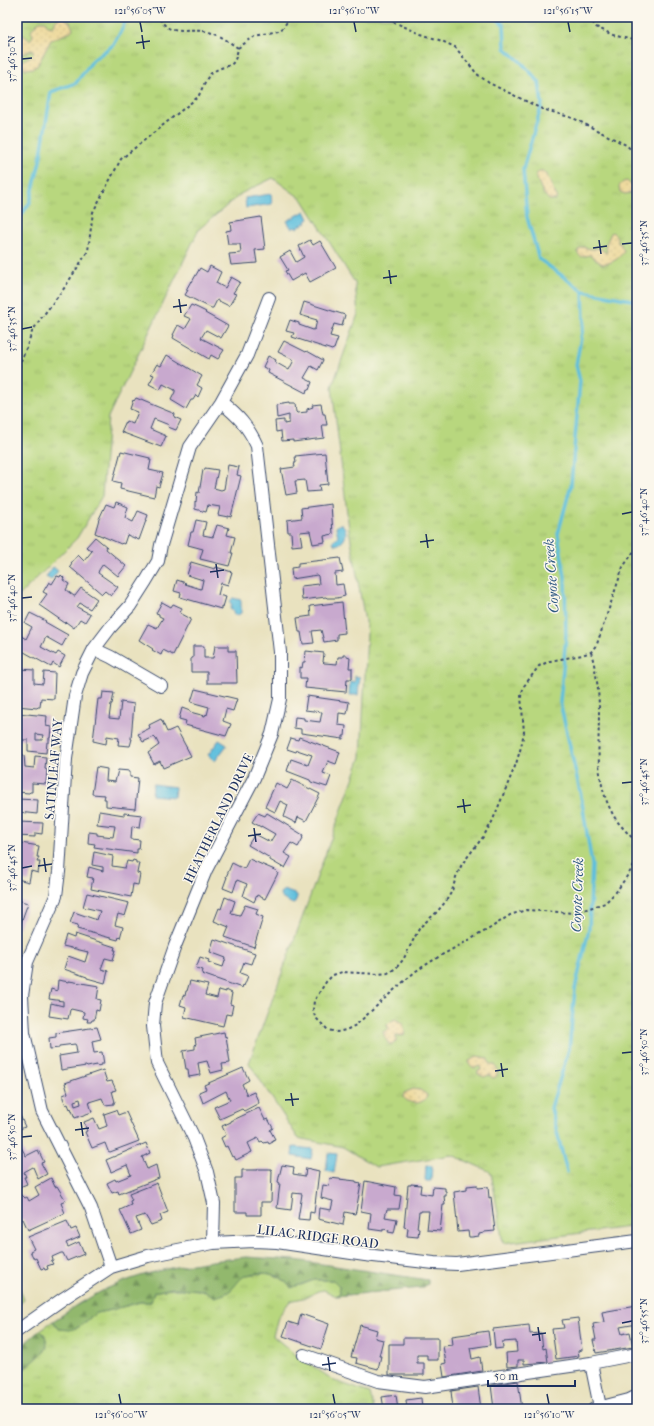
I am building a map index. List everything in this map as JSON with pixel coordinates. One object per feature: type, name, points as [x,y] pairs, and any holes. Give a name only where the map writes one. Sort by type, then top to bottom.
[{"type":"street","name":"SATINLEAF WAY","points":[[111,1267],[91,1208],[42,1111],[24,1033],[22,996],[27,962],[33,945],[56,896],[59,872],[66,759],[75,696],[82,672],[94,649],[110,628],[130,606],[158,560],[161,544],[190,447],[221,402],[247,355],[269,298]]},
{"type":"street","name":"HEATHERLAND DRIVE","points":[[213,1243],[214,1203],[207,1172],[194,1138],[157,1063],[153,1026],[155,1003],[175,946],[206,870],[254,778],[272,734],[280,699],[280,652],[257,446],[250,431],[239,417],[221,402]]},
{"type":"street","points":[[94,649],[161,686]]},
{"type":"street","name":"LILAC RIDGE ROAD","points":[[17,1331],[111,1267],[148,1256],[213,1243],[277,1242],[365,1255],[434,1263],[457,1264],[637,1241]]},
{"type":"street","points":[[304,1355],[378,1380],[425,1387],[592,1363],[637,1354]]},
{"type":"street","points":[[592,1363],[597,1408],[629,1400],[637,1396]]},
{"type":"path","points":[[159,17],[166,28],[171,30],[177,31],[196,29],[210,32],[238,48]]},
{"type":"path","points":[[17,374],[32,332],[65,287],[88,251],[93,212],[121,159],[198,97],[207,77],[213,72],[232,64],[237,58],[238,48],[255,36],[278,31],[283,28],[290,17]]},
{"type":"path","points":[[382,17],[455,47],[477,74],[488,83],[528,103],[551,112],[573,118],[626,145],[637,155]]},
{"type":"path","points":[[589,17],[596,27],[613,35],[637,41]]},
{"type":"path","points":[[17,426],[19,433],[17,448]]},
{"type":"path","points":[[637,547],[622,567],[597,644],[592,652],[598,693],[599,774],[603,790],[615,817],[623,829],[637,843]]},
{"type":"path","points":[[592,652],[550,661],[539,666],[524,686],[521,696],[524,732],[521,747],[516,764],[492,822],[483,837],[462,864],[452,891],[446,901],[437,912],[420,927],[403,960],[396,968],[388,972],[378,974],[342,972],[333,975],[326,982],[314,1001],[313,1009],[315,1017],[328,1030],[337,1032],[346,1030],[356,1025],[416,971],[490,929],[510,914],[526,910],[574,913],[605,903],[616,892],[637,863]]},
{"type":"green space","points":[[17,17],[637,17],[637,1226],[503,1243],[491,1172],[452,1155],[376,1167],[343,1147],[298,1138],[249,1063],[361,757],[367,633],[349,529],[332,387],[358,314],[355,283],[303,200],[273,178],[242,193],[199,229],[108,417],[102,496],[77,538],[17,598]]},
{"type":"green space","points":[[246,1257],[295,1260],[428,1280],[428,1284],[422,1288],[336,1296],[340,1293],[339,1286],[333,1280],[314,1280],[291,1288],[283,1279],[277,1276],[257,1273],[243,1277],[230,1291],[215,1297],[204,1290],[173,1288],[154,1292],[151,1302],[140,1302],[96,1313],[79,1327],[70,1330],[59,1329],[53,1321],[106,1289],[139,1276],[174,1267]]},
{"type":"green space","points":[[267,1273],[279,1277],[288,1283],[301,1285],[314,1280],[333,1280],[339,1286],[340,1293],[336,1296],[324,1290],[318,1291],[307,1297],[290,1301],[278,1317],[273,1336],[296,1355],[335,1381],[370,1393],[374,1409],[17,1409],[17,1374],[31,1364],[47,1348],[45,1335],[40,1330],[53,1321],[59,1329],[79,1327],[96,1313],[140,1302],[151,1302],[154,1292],[181,1289],[225,1294],[239,1279],[244,1276]]},
{"type":"green space","points":[[17,1281],[24,1300],[17,1306]]},
{"type":"green space","points":[[40,1330],[46,1340],[46,1348],[35,1360],[17,1374],[17,1350]]},
{"type":"sand","points":[[63,17],[70,22],[73,29],[70,32],[51,40],[37,66],[25,69],[21,63],[34,53],[31,50],[17,57],[17,48],[19,47],[17,44],[17,38],[23,35],[30,40],[33,36],[31,30],[39,21],[45,21],[48,26],[53,27],[55,21]]},
{"type":"sand","points":[[539,171],[543,171],[551,182],[553,190],[557,196],[556,200],[549,200],[543,193],[536,177]]},
{"type":"sand","points":[[627,181],[635,186],[636,192],[625,194],[620,192],[619,186],[623,182]]},
{"type":"sand","points":[[612,232],[615,234],[618,243],[621,243],[624,250],[621,256],[615,260],[602,264],[590,255],[581,257],[578,254],[578,250],[583,247],[591,249],[600,248],[606,253],[607,251],[605,246]]},
{"type":"sand","points":[[395,1019],[403,1023],[405,1032],[404,1035],[397,1035],[396,1041],[389,1044],[383,1032],[389,1029],[387,1025]]},
{"type":"sand","points":[[477,1056],[487,1058],[491,1065],[495,1065],[498,1071],[496,1077],[493,1078],[489,1075],[484,1077],[478,1074],[478,1071],[481,1070],[480,1066],[474,1068],[470,1065],[469,1061]]},
{"type":"sand","points":[[413,1089],[420,1090],[426,1094],[427,1097],[425,1100],[419,1103],[412,1103],[406,1100],[403,1097],[404,1093]]},
{"type":"water","points":[[271,194],[272,204],[246,208],[245,198]]},
{"type":"water","points":[[305,211],[309,219],[306,221],[307,222],[292,229],[287,221]]},
{"type":"water","points":[[340,524],[344,527],[346,533],[342,542],[336,545],[333,541],[338,536],[336,527]]},
{"type":"water","points":[[53,567],[58,571],[51,580],[46,577]]},
{"type":"water","points":[[233,598],[241,600],[241,613],[238,615],[234,615],[233,611],[230,609],[232,606],[230,601]]},
{"type":"water","points":[[355,676],[360,677],[358,695],[349,695],[350,681],[355,682]]},
{"type":"water","points":[[219,740],[227,745],[215,761],[208,755]]},
{"type":"water","points":[[153,784],[175,787],[174,797],[152,795]]},
{"type":"water","points":[[284,890],[297,895],[295,903],[293,904],[281,898],[280,893]]},
{"type":"water","points":[[293,1147],[313,1149],[311,1159],[292,1156]]},
{"type":"water","points":[[328,1153],[337,1154],[334,1173],[326,1171]]},
{"type":"water","points":[[426,1165],[432,1166],[431,1181],[425,1181]]},
{"type":"building","points":[[261,217],[265,249],[255,250],[257,263],[231,265],[229,254],[241,253],[240,244],[228,244],[226,231],[231,230],[230,222]]},
{"type":"building","points":[[310,240],[313,245],[320,241],[336,268],[310,282],[305,273],[291,281],[285,271],[288,270],[280,257],[290,251],[296,262],[304,257],[299,246]]},
{"type":"building","points":[[210,266],[221,272],[216,283],[225,288],[231,277],[240,282],[233,293],[236,294],[229,306],[217,300],[213,308],[211,308],[185,295],[191,281],[192,282],[200,268],[207,272]]},
{"type":"building","points":[[304,302],[345,315],[342,326],[334,324],[330,336],[338,338],[334,349],[332,350],[292,337],[294,333],[286,331],[290,320],[299,323],[299,325],[313,330],[315,329],[317,320],[300,315]]},
{"type":"building","points":[[191,305],[206,312],[205,313],[228,326],[221,338],[206,330],[201,338],[224,350],[218,359],[211,355],[209,359],[173,338],[178,325],[185,329],[191,319],[184,316]]},
{"type":"building","points":[[284,341],[323,360],[318,370],[311,366],[304,378],[312,382],[306,393],[268,373],[269,370],[263,367],[268,356],[289,370],[294,360],[278,352]]},
{"type":"building","points":[[167,355],[202,376],[197,385],[202,388],[198,397],[196,395],[186,409],[171,400],[175,390],[163,384],[160,390],[149,384],[154,375],[151,374],[157,364],[161,366]]},
{"type":"building","points":[[136,398],[175,414],[174,417],[181,420],[176,430],[168,427],[169,425],[154,419],[150,429],[166,436],[161,447],[121,432],[126,421],[133,424],[138,412],[130,409],[133,400],[134,401]]},
{"type":"building","points":[[289,403],[295,404],[297,413],[307,412],[307,409],[313,407],[312,405],[321,404],[327,425],[322,425],[324,438],[293,442],[293,440],[282,441],[281,431],[276,432],[275,421],[284,420],[284,424],[289,423],[289,415],[277,418],[276,405]]},
{"type":"building","points":[[121,451],[150,458],[149,470],[163,473],[159,487],[156,486],[154,497],[120,489],[121,483],[113,481]]},
{"type":"building","points":[[325,453],[328,484],[319,485],[320,491],[307,492],[305,480],[295,481],[297,493],[286,495],[281,469],[295,467],[295,456]]},
{"type":"building","points":[[228,465],[239,467],[237,475],[241,476],[231,517],[218,515],[220,507],[208,505],[206,512],[195,509],[195,501],[196,502],[197,492],[199,493],[203,470],[204,471],[205,468],[218,470],[214,488],[221,490],[224,489]]},
{"type":"building","points":[[116,502],[128,507],[125,518],[133,522],[138,511],[148,515],[139,540],[127,535],[124,544],[121,544],[95,533],[99,519],[106,504],[114,507]]},
{"type":"building","points":[[331,504],[333,534],[324,536],[325,542],[313,544],[310,531],[300,532],[302,545],[292,546],[291,532],[288,532],[287,520],[302,518],[301,508]]},
{"type":"building","points":[[196,520],[206,522],[203,535],[213,537],[217,525],[229,528],[227,535],[235,537],[231,553],[233,553],[229,566],[200,559],[203,549],[188,545]]},
{"type":"building","points":[[95,537],[107,547],[106,549],[126,566],[118,576],[103,564],[99,570],[98,573],[118,587],[111,596],[105,591],[102,594],[70,567],[72,564],[71,563],[78,555],[84,561],[92,551],[86,547]]},
{"type":"building","points":[[340,558],[343,572],[335,573],[336,585],[343,584],[345,596],[337,598],[326,597],[302,600],[301,586],[319,584],[318,576],[292,579],[291,568],[298,567],[298,563]]},
{"type":"building","points":[[191,562],[232,572],[228,585],[221,583],[218,595],[226,597],[221,609],[180,597],[181,593],[174,591],[177,580],[201,589],[203,580],[187,575]]},
{"type":"building","points":[[61,575],[64,578],[63,580],[69,584],[66,590],[74,596],[81,588],[97,599],[90,609],[80,603],[77,607],[90,614],[85,622],[80,619],[74,628],[39,605],[47,594],[43,592],[49,582],[52,584],[57,576],[60,577]]},
{"type":"building","points":[[162,602],[171,607],[173,604],[182,608],[180,613],[191,619],[173,655],[163,650],[161,655],[139,640],[148,624],[157,628],[163,618],[156,613]]},
{"type":"building","points":[[342,602],[345,633],[337,634],[337,640],[324,642],[321,630],[312,631],[314,643],[303,644],[297,618],[311,616],[310,606]]},
{"type":"building","points":[[30,613],[68,635],[62,646],[46,637],[41,647],[56,655],[58,652],[65,656],[59,667],[53,663],[51,667],[17,648],[18,634],[26,639],[32,627],[25,623]]},
{"type":"building","points":[[193,646],[204,646],[204,658],[213,658],[215,646],[228,646],[228,651],[236,651],[237,683],[207,683],[207,672],[191,672]]},
{"type":"building","points":[[306,651],[324,653],[324,663],[337,664],[338,657],[343,657],[343,655],[347,655],[347,657],[350,658],[349,668],[352,668],[352,679],[347,679],[346,692],[305,688],[306,678],[300,678],[300,667],[302,668],[303,662],[305,662]]},
{"type":"building","points":[[21,669],[34,670],[34,683],[43,684],[44,672],[55,673],[54,699],[41,698],[40,707],[37,708],[17,706],[17,675],[20,675]]},
{"type":"building","points":[[195,689],[237,699],[233,711],[226,709],[223,721],[231,724],[226,736],[185,725],[186,721],[179,719],[182,708],[190,712],[205,716],[206,714],[207,715],[209,707],[191,702]]},
{"type":"building","points":[[103,692],[114,693],[109,718],[119,719],[121,702],[134,704],[132,739],[130,746],[118,745],[119,738],[107,736],[106,744],[93,741],[98,699],[102,699]]},
{"type":"building","points":[[307,696],[349,702],[347,714],[339,713],[338,725],[346,726],[345,736],[343,736],[343,739],[301,733],[301,729],[294,728],[295,717],[320,722],[322,712],[305,710]]},
{"type":"building","points":[[17,713],[47,716],[46,726],[51,727],[46,753],[28,751],[28,740],[17,740]],"holes":[[[36,734],[43,735],[42,740],[36,740]]]},
{"type":"building","points":[[161,719],[167,732],[176,728],[191,756],[163,768],[160,761],[154,764],[148,753],[159,745],[156,739],[154,737],[143,742],[138,734],[150,728],[149,725]]},
{"type":"building","points":[[299,737],[340,752],[336,764],[328,761],[323,773],[331,776],[327,787],[311,782],[310,780],[287,771],[291,759],[308,765],[312,755],[297,750],[296,752],[287,749],[291,738],[298,740]]},
{"type":"building","points":[[17,755],[24,755],[25,767],[34,768],[35,756],[46,757],[46,784],[32,783],[32,792],[17,792]]},
{"type":"building","points":[[96,767],[107,769],[106,781],[115,782],[118,770],[130,771],[130,777],[138,778],[135,809],[106,806],[106,799],[104,799],[105,795],[92,794]]},
{"type":"building","points":[[292,780],[320,794],[306,821],[298,817],[296,823],[284,817],[288,805],[280,801],[275,812],[265,807],[276,783],[287,789]]},
{"type":"building","points":[[17,799],[38,800],[37,814],[18,812],[18,822],[43,823],[42,834],[35,833],[35,837],[17,836]]},
{"type":"building","points":[[99,811],[124,815],[124,813],[142,815],[140,827],[132,826],[131,839],[140,840],[137,853],[94,847],[95,844],[88,843],[89,832],[97,833],[97,835],[113,837],[115,826],[97,824]]},
{"type":"building","points":[[258,813],[265,816],[267,813],[303,835],[298,847],[291,843],[284,853],[291,857],[285,868],[248,845],[255,834],[270,842],[275,834],[252,822]]},
{"type":"building","points":[[21,843],[39,846],[37,857],[39,857],[37,862],[40,862],[38,873],[31,871],[29,882],[17,879],[17,853],[19,852]]},
{"type":"building","points":[[94,852],[113,856],[112,866],[125,868],[127,861],[132,862],[133,860],[136,861],[136,863],[139,863],[137,873],[140,874],[138,885],[133,884],[131,897],[91,889],[93,878],[87,877],[89,867],[103,871],[103,867],[92,865]]},
{"type":"building","points":[[249,859],[277,871],[276,872],[278,873],[265,899],[257,895],[254,902],[243,896],[247,884],[237,880],[233,892],[223,888],[232,863],[244,869]]},
{"type":"building","points":[[87,893],[129,903],[125,916],[118,914],[115,925],[123,927],[118,940],[77,929],[78,925],[70,923],[74,912],[97,920],[100,911],[83,907]]},
{"type":"building","points":[[225,897],[235,901],[231,913],[240,915],[245,905],[258,909],[256,914],[263,917],[254,947],[225,937],[229,927],[214,921],[219,908],[221,909]]},
{"type":"building","points":[[17,900],[28,903],[19,928],[17,928]]},
{"type":"building","points":[[75,934],[115,947],[114,950],[116,950],[113,960],[105,958],[101,969],[108,971],[105,983],[64,969],[68,956],[85,962],[88,952],[63,946],[66,935],[74,938]]},
{"type":"building","points":[[214,939],[255,953],[251,964],[244,962],[240,973],[248,976],[242,988],[202,974],[203,970],[196,968],[200,957],[209,960],[208,962],[223,967],[226,958],[210,952]]},
{"type":"building","points":[[58,980],[99,986],[97,999],[101,1000],[99,1011],[96,1010],[94,1020],[87,1022],[88,1019],[83,1018],[84,1012],[71,1009],[68,1019],[49,1016],[51,1003],[63,1006],[63,1001],[49,999],[51,989],[57,991]]},
{"type":"building","points":[[190,981],[208,985],[205,995],[217,998],[219,990],[226,992],[226,990],[232,993],[230,1004],[233,1005],[231,1015],[226,1014],[223,1026],[184,1017],[186,1007],[180,1005]]},
{"type":"building","points":[[97,1027],[101,1039],[92,1041],[94,1053],[102,1052],[104,1064],[61,1070],[59,1056],[77,1053],[76,1046],[75,1044],[50,1049],[49,1038],[56,1037],[56,1033]]},
{"type":"building","points":[[224,1032],[225,1037],[226,1036],[230,1063],[222,1064],[223,1070],[211,1073],[207,1061],[198,1063],[200,1075],[189,1077],[183,1051],[195,1049],[195,1038]]},
{"type":"building","points":[[243,1068],[249,1080],[242,1084],[247,1095],[254,1092],[259,1103],[244,1111],[242,1109],[220,1119],[214,1107],[230,1100],[226,1091],[203,1103],[199,1092],[206,1089],[204,1085]]},
{"type":"building","points":[[103,1070],[107,1082],[112,1081],[116,1090],[112,1091],[115,1102],[114,1104],[105,1105],[102,1098],[89,1102],[92,1112],[75,1118],[71,1108],[70,1109],[68,1104],[66,1105],[63,1098],[63,1095],[68,1093],[65,1083]],"holes":[[[80,1099],[81,1104],[75,1106],[74,1101]]]},
{"type":"building","points":[[17,1108],[25,1127],[17,1130]]},
{"type":"building","points":[[259,1108],[265,1120],[268,1119],[273,1128],[270,1130],[275,1139],[269,1144],[268,1142],[260,1142],[258,1138],[248,1143],[252,1152],[236,1160],[234,1156],[232,1157],[227,1146],[225,1147],[221,1138],[226,1135],[222,1126]]},
{"type":"building","points":[[116,1110],[118,1115],[126,1112],[139,1141],[110,1152],[108,1151],[105,1143],[92,1148],[85,1132],[87,1131],[84,1122],[94,1118],[99,1129],[107,1126],[104,1114]]},
{"type":"building","points":[[146,1143],[150,1153],[142,1157],[147,1169],[156,1165],[159,1178],[119,1194],[118,1191],[112,1193],[107,1183],[115,1179],[116,1181],[131,1175],[127,1165],[111,1172],[106,1160]]},
{"type":"building","points":[[21,1147],[26,1156],[38,1150],[44,1162],[41,1163],[47,1174],[38,1179],[33,1167],[24,1172],[26,1177],[24,1177],[27,1184],[17,1188],[17,1148]]},
{"type":"building","points":[[282,1165],[294,1167],[293,1174],[305,1176],[306,1168],[319,1171],[314,1213],[310,1212],[309,1220],[298,1219],[302,1194],[293,1193],[291,1210],[277,1208],[280,1183],[278,1182]]},
{"type":"building","points":[[271,1169],[272,1171],[271,1202],[261,1202],[261,1215],[247,1215],[247,1212],[235,1212],[235,1178],[242,1178],[242,1170]]},
{"type":"building","points":[[51,1178],[55,1187],[57,1186],[66,1201],[61,1203],[65,1213],[28,1230],[23,1219],[19,1221],[17,1217],[17,1193],[19,1197],[22,1195],[25,1198],[27,1197],[29,1201],[39,1195],[35,1187]]},
{"type":"building","points":[[330,1178],[361,1183],[355,1214],[345,1212],[343,1225],[318,1219],[319,1208],[331,1210],[333,1201],[321,1198],[323,1185],[329,1186]]},
{"type":"building","points":[[365,1181],[396,1187],[395,1195],[401,1196],[399,1209],[387,1209],[385,1217],[397,1219],[394,1233],[383,1229],[383,1231],[369,1229],[371,1213],[361,1211]]},
{"type":"building","points":[[157,1183],[168,1212],[160,1215],[162,1221],[151,1225],[145,1215],[136,1218],[141,1230],[131,1234],[120,1210],[131,1205],[130,1201],[132,1200],[129,1194]]},
{"type":"building","points":[[408,1185],[421,1185],[420,1193],[432,1195],[433,1187],[445,1188],[445,1205],[443,1205],[440,1231],[427,1230],[429,1211],[421,1211],[419,1212],[417,1228],[419,1228],[418,1237],[407,1236],[408,1228],[404,1227]]},
{"type":"building","points":[[477,1185],[477,1188],[488,1187],[489,1198],[491,1197],[495,1231],[484,1232],[479,1234],[479,1236],[469,1237],[468,1231],[458,1232],[454,1192],[467,1190],[467,1186]]},
{"type":"building","points":[[67,1221],[71,1230],[76,1228],[80,1237],[66,1243],[68,1247],[79,1242],[84,1254],[67,1261],[63,1253],[61,1253],[52,1257],[53,1260],[51,1261],[53,1264],[47,1266],[48,1269],[41,1269],[36,1258],[34,1259],[30,1251],[34,1249],[28,1237]]},
{"type":"building","points":[[636,1306],[637,1324],[620,1327],[622,1334],[630,1332],[633,1347],[596,1353],[593,1340],[596,1340],[593,1324],[604,1322],[602,1312]]},
{"type":"building","points":[[301,1314],[329,1324],[321,1349],[283,1336],[288,1322],[298,1325]]},
{"type":"building","points":[[578,1318],[582,1350],[578,1351],[579,1356],[556,1359],[552,1329],[564,1328],[562,1320]]},
{"type":"building","points":[[360,1325],[377,1330],[375,1338],[383,1340],[379,1356],[381,1356],[378,1369],[356,1363],[357,1358],[351,1357]]},
{"type":"building","points":[[529,1325],[530,1334],[541,1333],[543,1349],[546,1348],[548,1362],[524,1364],[524,1360],[518,1360],[518,1366],[507,1367],[506,1353],[517,1352],[516,1341],[502,1342],[503,1348],[495,1349],[493,1329]]},
{"type":"building","points":[[488,1331],[490,1345],[470,1348],[472,1359],[480,1357],[482,1371],[444,1377],[442,1364],[446,1363],[443,1346],[453,1345],[452,1336]]},
{"type":"building","points":[[403,1338],[438,1338],[438,1360],[427,1360],[427,1355],[417,1355],[417,1363],[424,1363],[424,1375],[389,1375],[389,1344],[403,1344]]},
{"type":"building","points":[[518,1381],[522,1409],[494,1409],[491,1385]]},
{"type":"building","points":[[478,1387],[481,1409],[453,1409],[451,1391]]},
{"type":"building","points":[[396,1395],[398,1409],[384,1409],[382,1397]]},
{"type":"building","points":[[421,1398],[422,1409],[407,1409],[406,1400]]},
{"type":"waterway","points":[[17,222],[30,202],[40,161],[51,92],[76,83],[93,60],[113,45],[127,17]]},
{"type":"waterway","name":"Coyote Creek","points":[[495,17],[504,25],[505,48],[522,63],[539,82],[542,104],[523,169],[527,217],[539,259],[583,291],[637,301]]},
{"type":"waterway","name":"Coyote Creek","points":[[567,1172],[551,1108],[569,1049],[575,989],[589,929],[592,865],[581,796],[560,702],[566,636],[565,577],[558,534],[571,485],[580,381],[576,365],[584,321],[583,291]]}]
